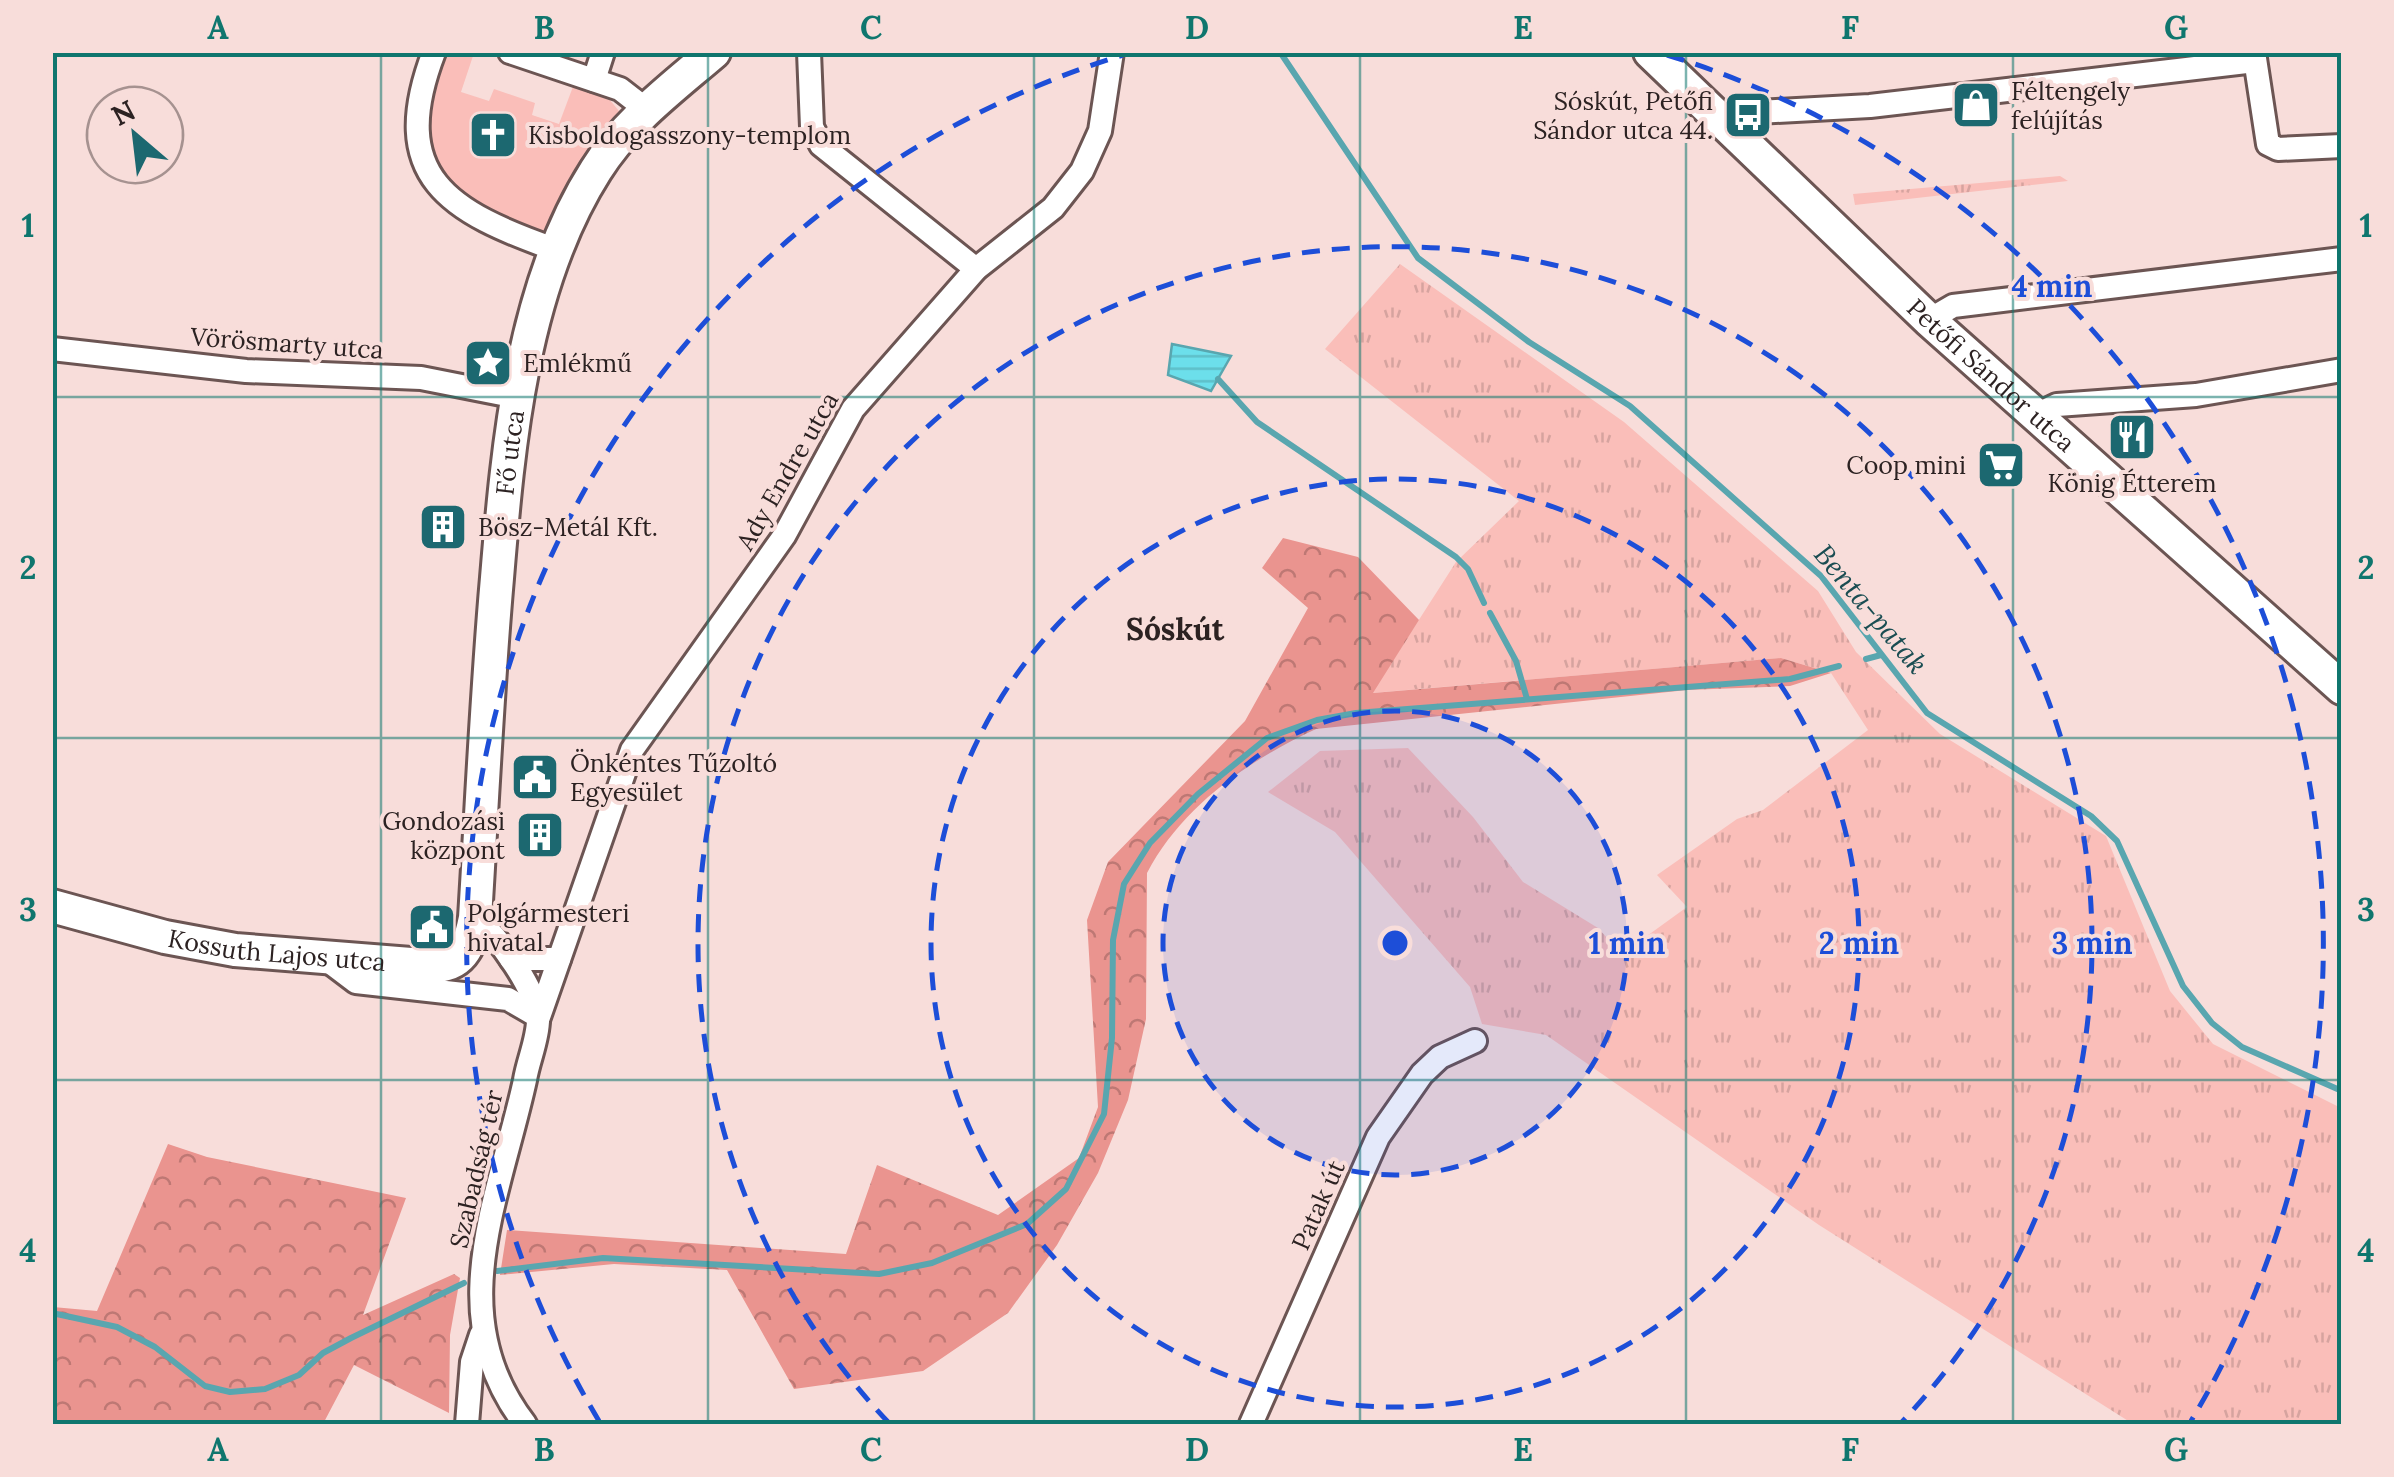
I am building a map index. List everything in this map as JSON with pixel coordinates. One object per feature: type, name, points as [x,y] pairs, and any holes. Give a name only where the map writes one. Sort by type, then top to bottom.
[{"type":"street","points":[[434,52],[418,97],[416,117],[418,147],[431,178],[462,206],[558,250]]},
{"type":"street","points":[[510,52],[632,95],[647,110]]},
{"type":"street","points":[[594,80],[603,52]]},
{"type":"street","name":"Fő utca","points":[[475,918],[492,632],[517,398],[558,250],[598,166],[647,110],[714,52]]},
{"type":"street","points":[[809,52],[812,126],[822,146],[976,269]]},
{"type":"street","name":"Ady Endre utca","points":[[539,1018],[632,750],[784,536],[853,408],[976,269],[1053,208],[1082,172],[1100,131],[1112,52]]},
{"type":"street","name":"Petőfi Sándor utca","points":[[1650,52],[1928,320],[2342,688]]},
{"type":"street","points":[[1719,121],[1740,114],[1944,98],[2255,57],[2268,144],[2278,148],[2342,146]]},
{"type":"street","points":[[1928,320],[1954,306],[2342,259]]},
{"type":"street","name":"Vörösmarty utca","points":[[52,349],[246,371],[422,378],[517,398]]},
{"type":"street","points":[[2036,414],[2057,405],[2196,394],[2342,370]]},
{"type":"street","name":"Kossuth Lajos utca","points":[[52,906],[235,950],[447,965],[465,954],[475,918]]},
{"type":"street","points":[[475,918],[490,929],[511,959],[539,1018]]},
{"type":"street","points":[[323,957],[356,982],[508,999],[539,1018]]},
{"type":"street","points":[[511,959],[559,959]]},
{"type":"street","name":"Szabadság tér","points":[[481,1334],[481,1269],[539,1018]]},
{"type":"street","name":"Patak út","points":[[1251,1424],[1378,1137],[1422,1074],[1440,1057],[1476,1041]]},
{"type":"street","points":[[481,1334],[508,1400],[525,1424]]},
{"type":"street","points":[[481,1334],[472,1362],[469,1418],[508,1400]]},
{"type":"green space","points":[[452,52],[474,53],[461,92],[489,101],[494,89],[535,103],[532,115],[559,124],[574,84],[605,94],[623,116],[554,234],[531,230],[510,219],[462,191],[440,170],[429,141],[430,101],[439,68]]},
{"type":"green space","points":[[2060,176],[2068,181],[1855,205],[1853,194]]},
{"type":"green space","points":[[1400,264],[1624,422],[1818,591],[1856,652],[1940,734],[2106,836],[2170,991],[2213,1044],[2341,1108],[2341,1424],[2133,1424],[1819,1225],[1546,1035],[1482,1024],[1470,987],[1335,832],[1268,792],[1320,751],[1408,748],[1473,817],[1523,882],[1598,928],[1622,954],[1687,907],[1657,875],[1737,819],[1763,810],[1868,730],[1831,673],[1781,658],[1372,693],[1456,562],[1519,501],[1325,349]]},
{"type":"green space","points":[[1283,538],[1358,557],[1419,620],[1373,693],[1781,658],[1831,673],[1790,686],[1687,690],[1316,729],[1266,755],[1220,787],[1179,827],[1147,873],[1146,1019],[1128,1100],[1098,1173],[1057,1245],[1008,1313],[923,1371],[794,1389],[727,1270],[614,1264],[500,1275],[507,1230],[846,1254],[877,1165],[998,1215],[1079,1158],[1098,1107],[1087,920],[1108,862],[1245,721],[1308,608],[1262,568]]},
{"type":"green space","points":[[168,1144],[207,1157],[406,1198],[363,1315],[454,1274],[460,1278],[450,1335],[449,1413],[354,1365],[323,1424],[53,1424],[53,1307],[97,1311]]},
{"type":"water","points":[[1172,344],[1231,356],[1211,391],[1168,375]]},
{"type":"waterway","name":"Benta-patak","points":[[1280,52],[1418,258],[1529,342],[1630,406],[1821,576],[1927,713],[2091,816],[2117,841],[2183,986],[2212,1023],[2242,1047],[2342,1091]]},
{"type":"waterway","points":[[1218,379],[1257,422],[1456,557],[1468,569],[1484,603]]},
{"type":"waterway","points":[[1490,613],[1516,661],[1527,699]]},
{"type":"waterway","points":[[1866,659],[1881,655]]},
{"type":"waterway","points":[[497,1271],[603,1258],[879,1274],[932,1263],[1027,1224],[1066,1189],[1104,1114],[1112,1038],[1113,940],[1124,884],[1150,843],[1198,794],[1267,738],[1317,720],[1356,713],[1790,679],[1839,666]]},
{"type":"waterway","points":[[52,1313],[117,1327],[155,1347],[205,1386],[230,1392],[265,1389],[299,1375],[323,1353],[464,1283]]},
{"type":"place","name":"Féltengely felújítás","points":[[1976,105]]},
{"type":"place","name":"Sóskút, Petőfi Sándor utca 44.","points":[[1748,115]]},
{"type":"place","name":"Kisboldogasszony-templom","points":[[493,135]]},
{"type":"place","name":"Emlékmű","points":[[488,363]]},
{"type":"place","name":"König Étterem","points":[[2132,437]]},
{"type":"place","name":"Coop mini","points":[[2001,465]]},
{"type":"place","name":"Bösz-Metál Kft.","points":[[443,527]]},
{"type":"place","name":"Önkéntes Tűzoltó Egyesület","points":[[535,777]]},
{"type":"place","name":"Gondozási központ","points":[[540,835]]},
{"type":"place","name":"Polgármesteri hivatal","points":[[432,927]]},
{"type":"district","name":"Sóskút","points":[[1175,629]]}]
